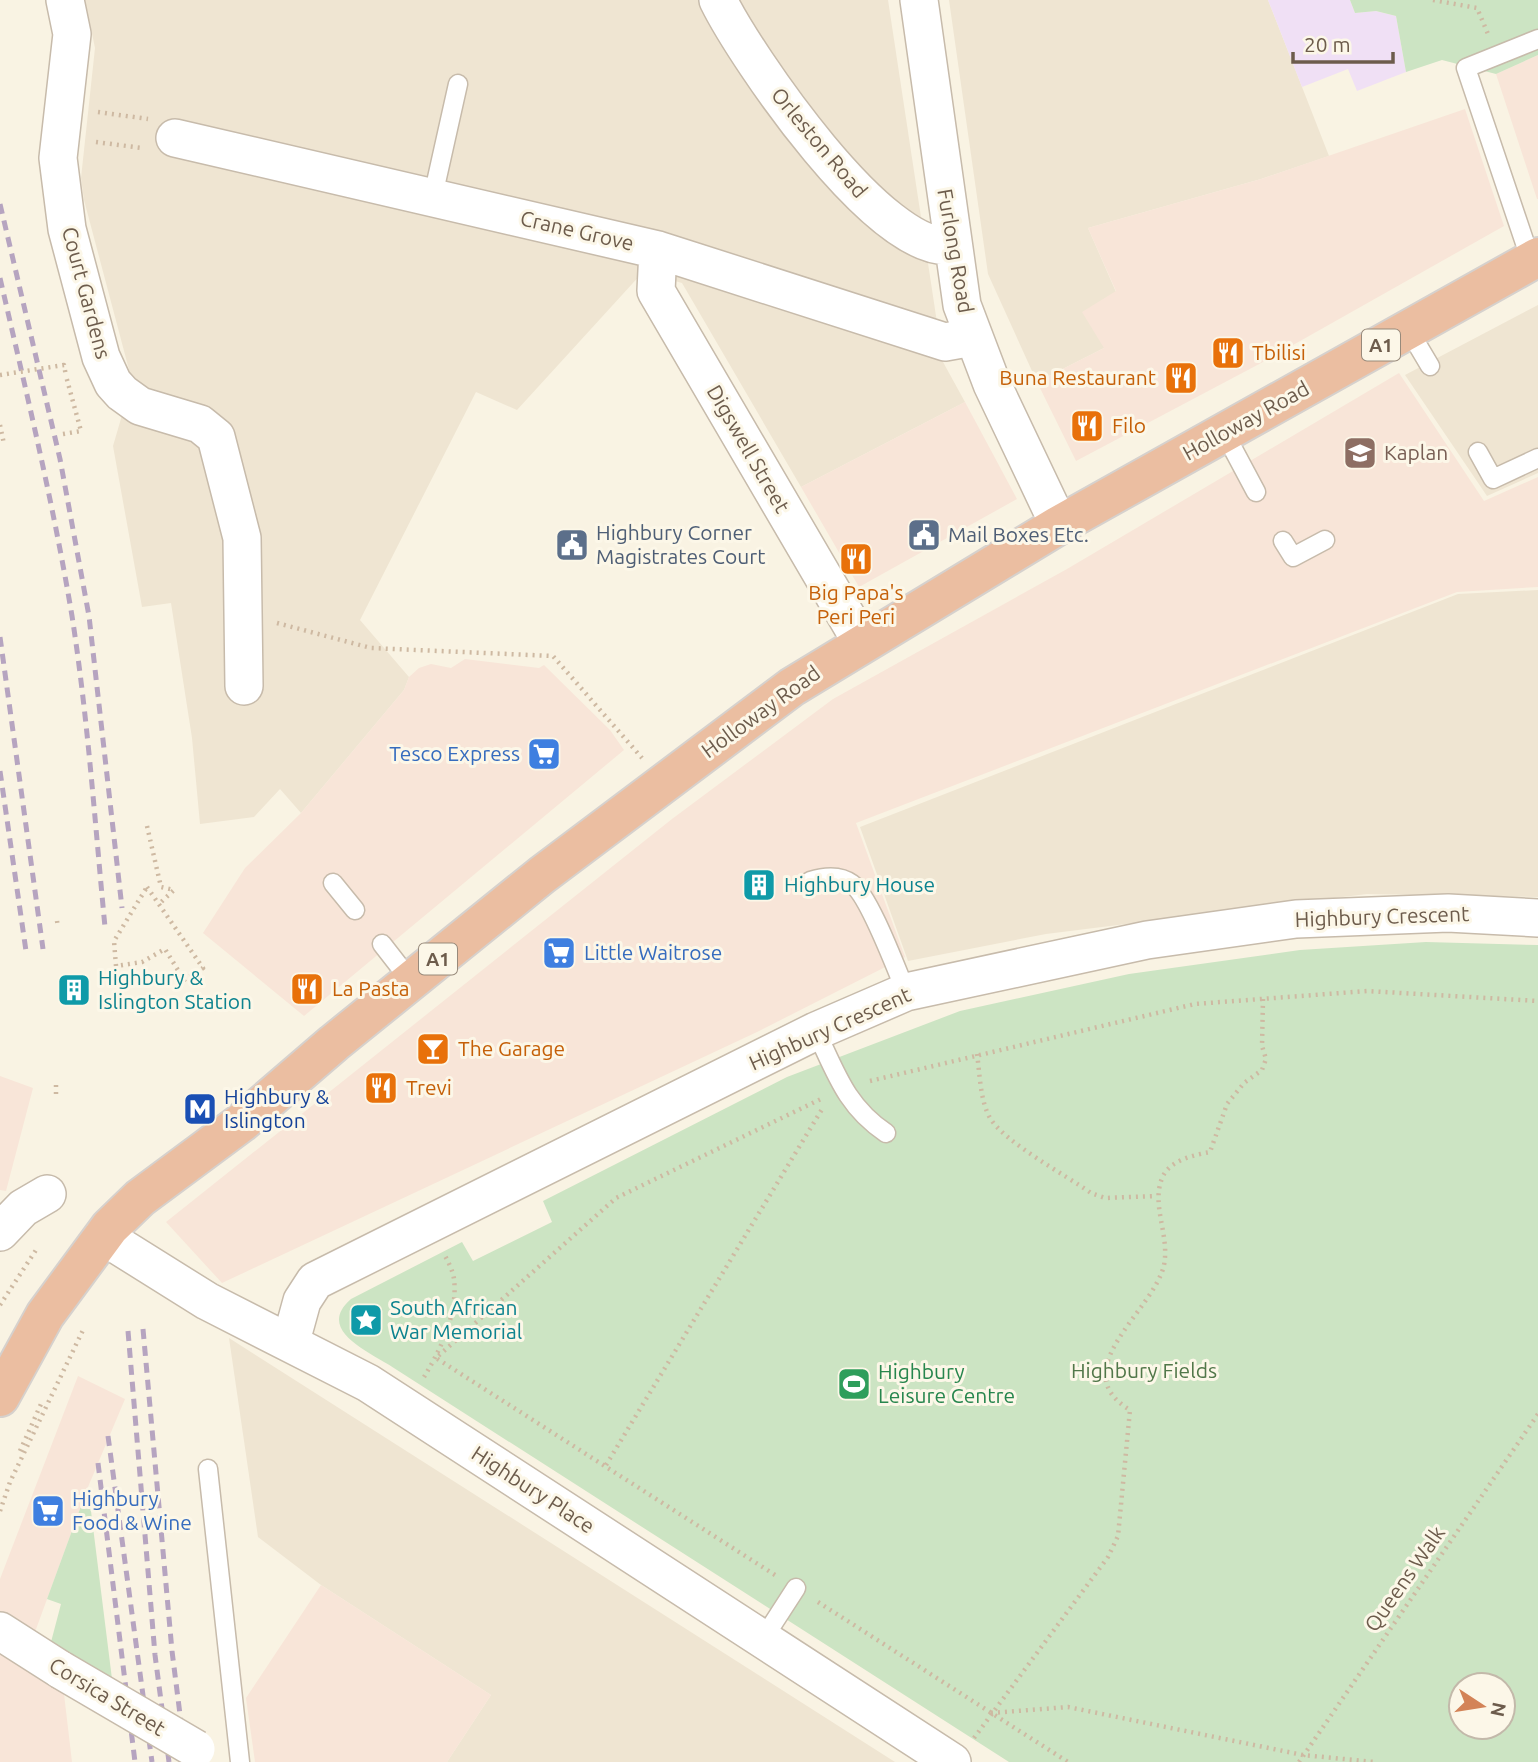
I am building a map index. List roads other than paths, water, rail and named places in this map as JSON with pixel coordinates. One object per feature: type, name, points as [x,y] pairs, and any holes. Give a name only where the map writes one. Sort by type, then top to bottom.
[{"type":"highway","name":"Holloway Road","points":[[0,1397],[24,1349],[67,1283],[103,1236],[140,1198],[241,1123],[410,980],[792,687],[1059,525],[1534,259]]},
{"type":"street","name":"Court Gardens","points":[[65,0],[72,34],[60,122],[60,177],[67,229],[107,372],[131,401],[200,424],[216,437],[242,538],[244,686]]},
{"type":"street","name":"Orleston Road","points":[[718,0],[757,66],[871,205],[902,230],[923,241],[941,247],[952,245]]},
{"type":"street","name":"Furlong Road","points":[[919,0],[962,304],[992,384],[1059,525]]},
{"type":"street","name":"Crane Grove","points":[[158,135],[433,196],[658,250],[945,342],[973,337]]},
{"type":"street","name":"Digswell Street","points":[[658,250],[656,291],[862,643]]},
{"type":"street","name":"Highbury Crescent","points":[[291,1341],[302,1301],[315,1281],[816,1031],[906,992],[1147,940],[1296,919],[1436,913],[1538,919]]},
{"type":"street","points":[[0,1232],[23,1208],[47,1194]]},
{"type":"street","name":"Highbury Place","points":[[103,1236],[207,1301],[291,1341],[368,1383],[944,1754]]},
{"type":"street","name":"Corsica Street","points":[[6,1634],[206,1756]]},
{"type":"lane","points":[[1534,259],[1466,68],[1538,39]]},
{"type":"lane","points":[[433,196],[458,84]]},
{"type":"lane","points":[[1408,329],[1430,366]]},
{"type":"lane","points":[[1224,432],[1255,492]]},
{"type":"lane","points":[[1478,452],[1493,479],[1538,458]]},
{"type":"lane","points":[[1283,541],[1293,557],[1325,541]]},
{"type":"lane","points":[[810,881],[838,877],[853,884],[865,901],[906,992]]},
{"type":"lane","points":[[333,883],[355,910]]},
{"type":"lane","points":[[382,944],[410,980]]},
{"type":"lane","points":[[816,1031],[843,1088],[865,1119],[886,1133]]},
{"type":"lane","points":[[208,1469],[240,1762]]},
{"type":"lane","points":[[763,1639],[796,1588]]},
{"type":"railway","points":[[0,204],[60,459],[89,616],[122,908]]},
{"type":"railway","points":[[0,278],[48,489],[72,616],[87,733],[105,927]]},
{"type":"railway","points":[[0,637],[43,949]]},
{"type":"railway","points":[[0,771],[26,951]]},
{"type":"railway","points":[[143,1329],[172,1651],[186,1762]]},
{"type":"railway","points":[[128,1331],[155,1655],[169,1762]]},
{"type":"railway","points":[[108,1436],[152,1762]]},
{"type":"railway","points":[[98,1463],[135,1762]]},
{"type":"place","name":"Tbilisi","points":[[1228,353]]},
{"type":"place","name":"Buna Restaurant","points":[[1181,378]]},
{"type":"place","name":"Filo","points":[[1087,426]]},
{"type":"place","name":"Kaplan","points":[[1360,453]]},
{"type":"place","name":"Mail Boxes Etc.","points":[[924,535]]},
{"type":"place","name":"Highbury Corner Magistrates Court","points":[[572,545]]},
{"type":"place","name":"Big Papa's Peri Peri","points":[[856,559]]},
{"type":"place","name":"Tesco Express","points":[[544,754]]},
{"type":"place","name":"Highbury House","points":[[759,885]]},
{"type":"place","name":"Little Waitrose","points":[[559,953]]},
{"type":"place","name":"La Pasta","points":[[307,989]]},
{"type":"place","name":"Highbury & Islington Station","points":[[74,990]]},
{"type":"place","name":"The Garage","points":[[433,1049]]},
{"type":"place","name":"Trevi","points":[[381,1088]]},
{"type":"place","name":"Highbury & Islington","points":[[200,1109]]},
{"type":"place","name":"South African War Memorial","points":[[366,1320]]},
{"type":"place","name":"Highbury Leisure Centre","points":[[854,1384]]},
{"type":"place","name":"Highbury Food & Wine","points":[[48,1511]]},
{"type":"park label","name":"Highbury Fields","points":[[1144,1371]]}]
